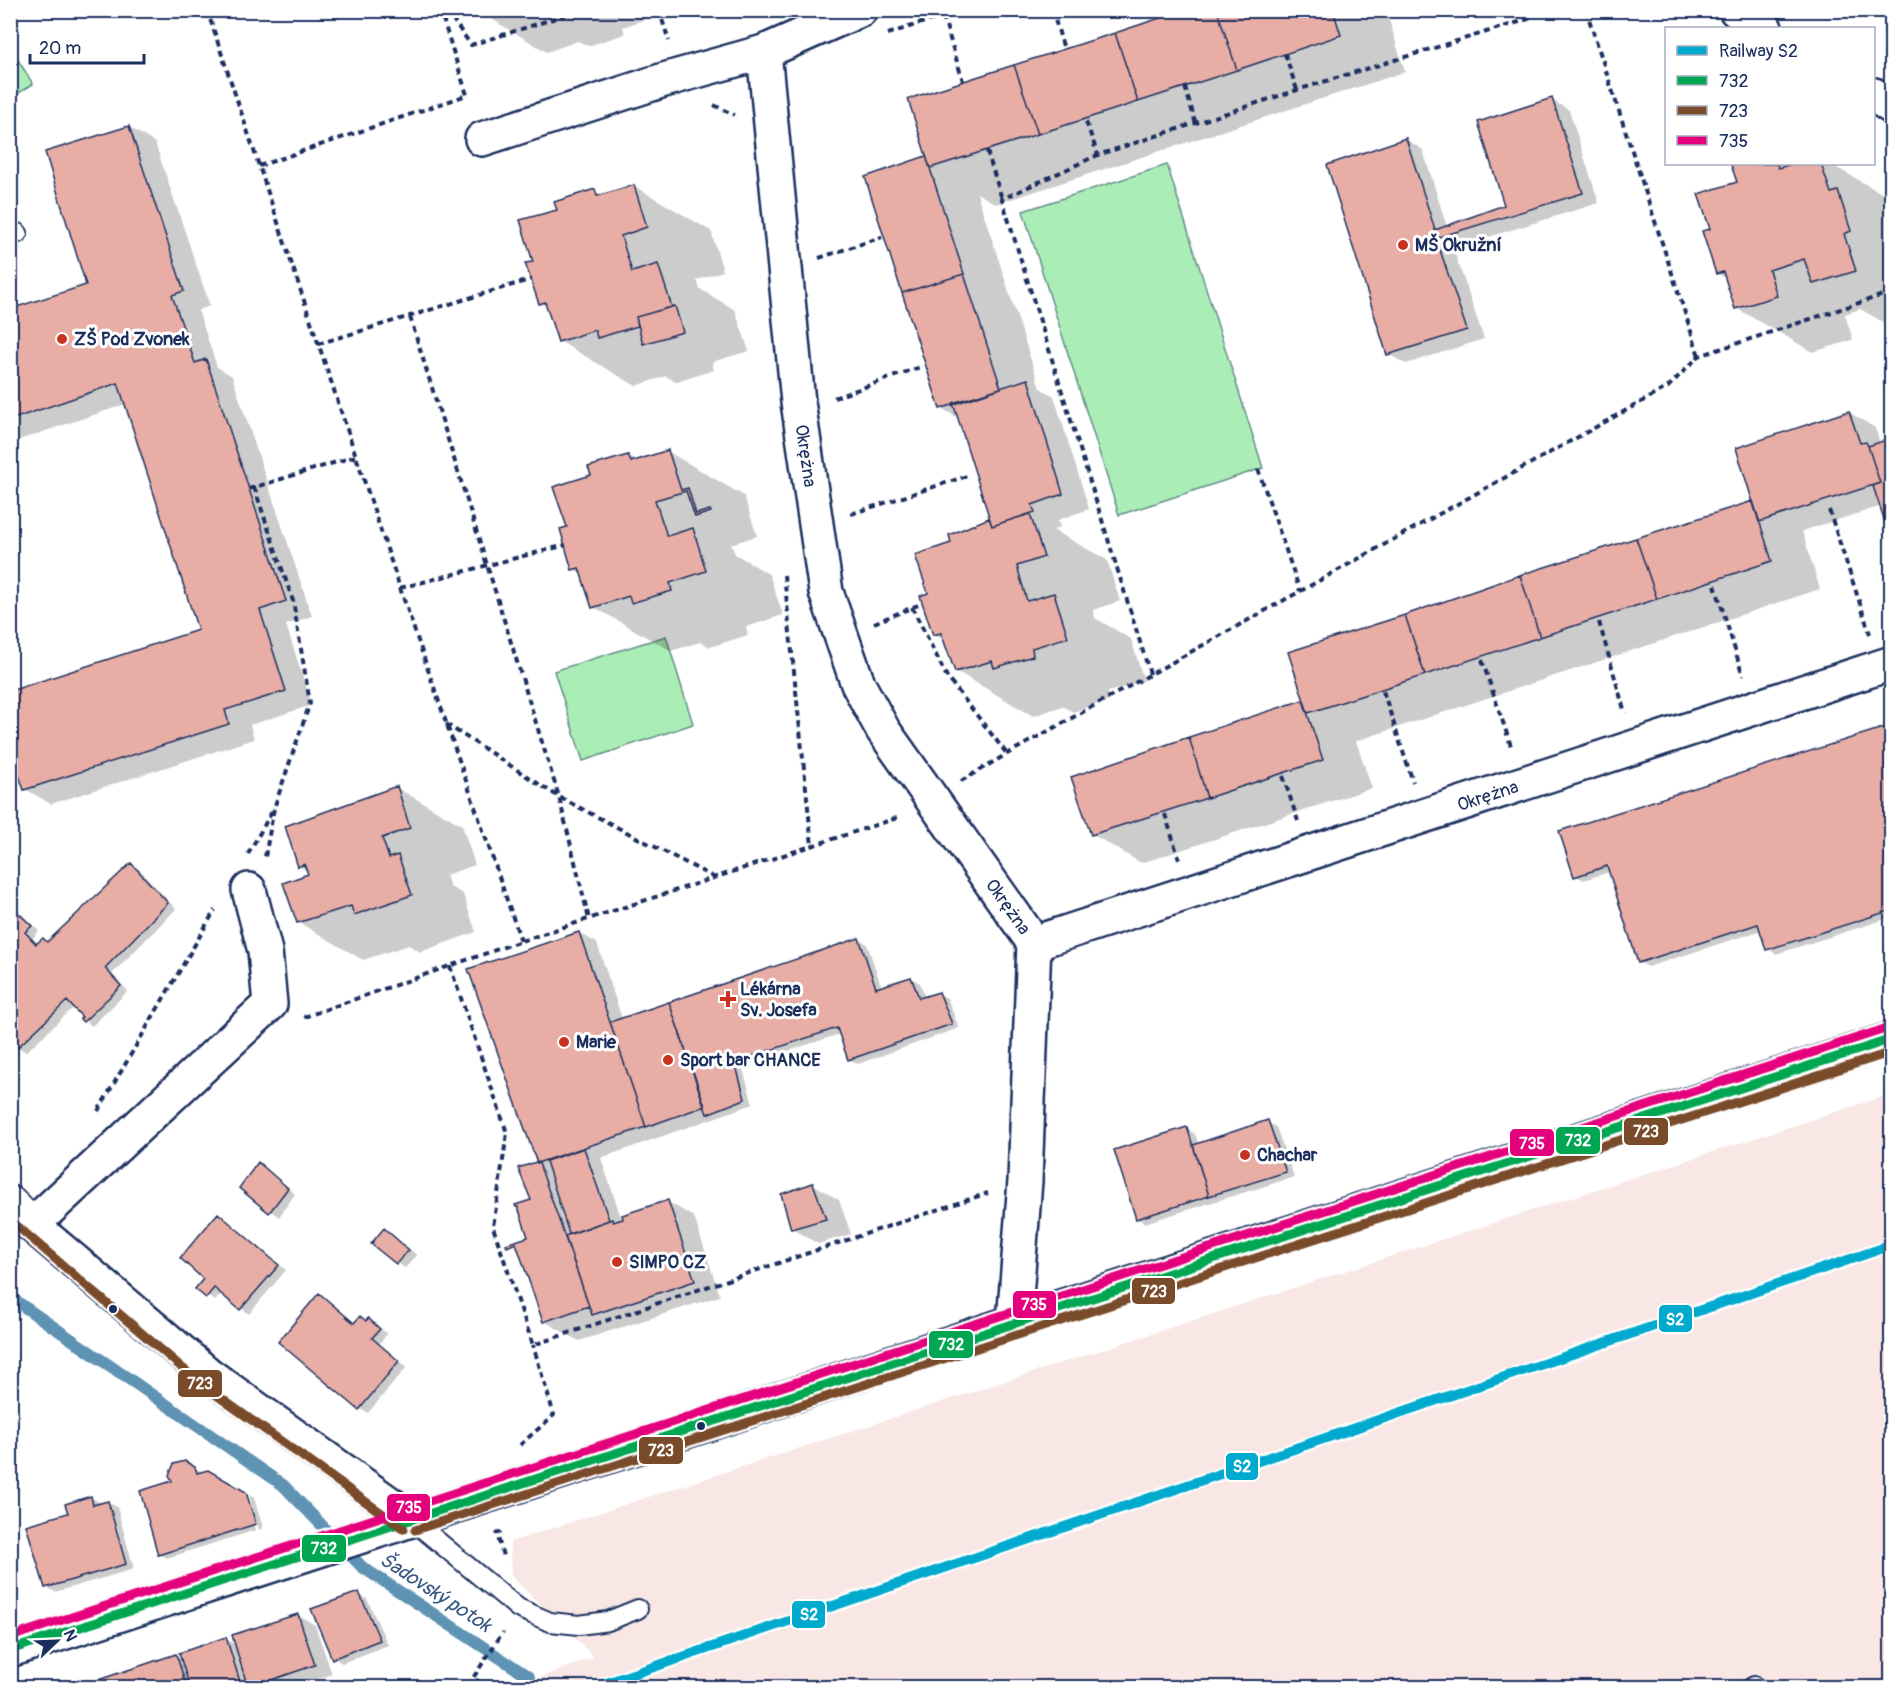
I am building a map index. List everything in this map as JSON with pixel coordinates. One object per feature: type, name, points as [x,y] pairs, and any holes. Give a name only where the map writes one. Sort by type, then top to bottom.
[{"type":"street","points":[[482,139],[664,80],[764,52],[860,10]]},
{"type":"street","points":[[1736,10],[1763,27]]},
{"type":"street","name":"Okrężna","points":[[764,52],[798,402],[826,592],[858,684],[882,730],[1034,943],[1250,874],[1509,787],[1882,652]]},
{"type":"street","points":[[1875,96],[1892,106]]},
{"type":"street","points":[[238,883],[265,951],[270,1004],[21,1214],[209,1375],[411,1519]]},
{"type":"street","points":[[1014,1322],[1025,1181],[1034,943]]},
{"type":"street","points":[[10,1650],[690,1430],[1014,1322],[1892,1039]]},
{"type":"lane","points":[[411,1519],[518,1608],[550,1622],[579,1625],[608,1621],[638,1609]]},
{"type":"path","points":[[207,10],[400,588],[521,941]]},
{"type":"path","points":[[259,166],[466,95],[440,10]]},
{"type":"path","points":[[446,10],[471,45],[581,10]]},
{"type":"path","points":[[1052,10],[1064,49]]},
{"type":"path","points":[[1162,10],[1164,17]]},
{"type":"path","points":[[1002,199],[1098,155],[1297,90],[1532,18],[1535,10]]},
{"type":"path","points":[[1586,10],[1699,356]]},
{"type":"path","points":[[944,16],[963,81]]},
{"type":"path","points":[[1285,54],[1297,90]]},
{"type":"path","points":[[1185,87],[1196,124]]},
{"type":"path","points":[[1086,122],[1098,155]]},
{"type":"path","points":[[987,151],[1150,675]]},
{"type":"path","points":[[786,265],[811,261],[882,237]]},
{"type":"path","points":[[318,344],[532,279]]},
{"type":"path","points":[[270,1004],[288,1022],[521,941],[935,806],[953,786],[1006,754],[1668,387],[1699,356],[1892,292]]},
{"type":"path","points":[[410,316],[559,797],[589,919]]},
{"type":"path","points":[[798,402],[826,401],[923,366]]},
{"type":"path","points":[[249,489],[356,456]]},
{"type":"path","points":[[1258,469],[1300,591]]},
{"type":"path","points":[[849,515],[970,475]]},
{"type":"path","points":[[97,1113],[238,883],[274,808],[310,703],[293,601],[254,488]]},
{"type":"path","points":[[1829,510],[1882,652]]},
{"type":"path","points":[[400,588],[566,544]]},
{"type":"path","points":[[1714,585],[1744,682]]},
{"type":"path","points":[[840,637],[918,605]]},
{"type":"path","points":[[912,607],[947,677],[1006,754]]},
{"type":"path","points":[[1599,622],[1627,720]]},
{"type":"path","points":[[1482,660],[1514,756]]},
{"type":"path","points":[[1383,691],[1415,788]]},
{"type":"path","points":[[446,724],[559,797],[715,878]]},
{"type":"path","points":[[1283,776],[1299,825]]},
{"type":"path","points":[[238,883],[259,885],[274,808]]},
{"type":"path","points":[[1166,814],[1181,866]]},
{"type":"path","points":[[450,966],[507,1133],[493,1227],[533,1345],[1025,1181]]},
{"type":"path","points":[[490,1688],[473,1678],[502,1633]]},
{"type":"shaded area","points":[[1891,1094],[1891,1687],[516,1687],[594,1657],[511,1576],[510,1542]]},
{"type":"green space","points":[[10,47],[33,84],[11,98],[10,98]]},
{"type":"green space","points":[[1167,165],[1263,468],[1119,515],[1023,211]]},
{"type":"green space","points":[[666,636],[693,724],[583,761],[554,671]]},
{"type":"building","points":[[1184,10],[1217,10],[1237,70],[1138,102],[1115,33]]},
{"type":"building","points":[[1217,10],[1333,10],[1341,35],[1237,70]]},
{"type":"building","points":[[1115,33],[1138,102],[1038,134],[1014,65]]},
{"type":"building","points":[[1014,65],[1038,134],[930,168],[908,99]]},
{"type":"building","points":[[1552,98],[1583,193],[1436,238],[1467,330],[1387,355],[1327,165],[1406,138],[1435,230],[1504,205],[1478,122]]},
{"type":"building","points":[[129,126],[184,291],[172,295],[195,363],[206,359],[286,601],[260,610],[286,691],[225,710],[229,724],[24,790],[10,749],[10,691],[198,630],[118,383],[10,420],[10,309],[86,285],[45,152]]},
{"type":"building","points":[[926,156],[964,274],[902,293],[865,177]]},
{"type":"building","points":[[1731,165],[1777,165],[1778,168],[1788,165],[1821,165],[1831,193],[1838,191],[1851,231],[1844,234],[1856,271],[1813,284],[1804,259],[1769,270],[1777,296],[1735,309],[1723,272],[1716,274],[1702,231],[1710,229],[1698,194],[1737,182]]},
{"type":"building","points":[[634,185],[647,227],[621,236],[632,272],[658,264],[672,307],[636,317],[638,326],[597,338],[595,330],[558,342],[545,302],[539,304],[525,263],[533,262],[520,220],[557,210],[554,202],[595,189],[597,196]]},
{"type":"building","points":[[964,274],[1001,388],[940,409],[902,293]]},
{"type":"building","points":[[675,306],[683,332],[643,344],[636,317]]},
{"type":"building","points":[[1028,379],[1063,494],[1032,505],[1035,512],[992,526],[953,403]]},
{"type":"building","points":[[1849,411],[1860,443],[1866,442],[1868,446],[1880,483],[1759,522],[1736,448]]},
{"type":"building","points":[[1892,438],[1892,524],[1886,525],[1873,486],[1880,483],[1868,446]]},
{"type":"building","points":[[668,450],[681,490],[688,488],[696,514],[710,510],[711,512],[695,517],[686,491],[655,500],[667,536],[693,528],[706,571],[670,583],[672,591],[631,603],[629,596],[592,608],[579,568],[572,570],[560,529],[567,527],[553,487],[591,475],[588,467],[628,455],[631,462]]},
{"type":"building","points":[[1753,501],[1772,561],[1657,599],[1636,538]]},
{"type":"building","points":[[1030,514],[1044,557],[1017,566],[1027,601],[1054,593],[1068,637],[1032,648],[1033,656],[994,668],[992,661],[955,672],[941,633],[933,635],[920,596],[928,593],[915,555],[951,543],[949,535],[989,518],[992,526]]},
{"type":"building","points":[[1636,538],[1657,599],[1540,637],[1520,575]]},
{"type":"building","points":[[1520,575],[1540,637],[1425,675],[1405,615]]},
{"type":"building","points":[[1405,615],[1425,675],[1308,713],[1288,652]]},
{"type":"building","points":[[1303,700],[1323,760],[1207,798],[1189,737]]},
{"type":"building","points":[[1892,725],[1892,910],[1766,950],[1758,924],[1638,963],[1607,866],[1574,877],[1559,831]]},
{"type":"building","points":[[1189,737],[1207,798],[1091,835],[1071,777]]},
{"type":"building","points":[[397,786],[410,828],[382,838],[389,858],[398,855],[412,895],[354,915],[351,906],[297,923],[283,883],[308,874],[304,864],[298,867],[285,826]]},
{"type":"building","points":[[131,863],[168,903],[105,968],[121,986],[83,1022],[80,1019],[82,1017],[67,1001],[17,1048],[10,1041],[10,905],[32,926],[25,932],[36,944],[43,938],[47,942]]},
{"type":"building","points":[[579,932],[646,1127],[537,1163],[468,969]]},
{"type":"building","points":[[859,938],[876,988],[911,977],[919,998],[939,992],[952,1024],[848,1060],[837,1028],[735,1062],[745,1099],[707,1114],[669,1002]]},
{"type":"building","points":[[669,1002],[705,1106],[646,1127],[610,1022]]},
{"type":"building","points":[[1268,1120],[1286,1172],[1209,1196],[1193,1145]]},
{"type":"building","points":[[1187,1127],[1209,1196],[1136,1219],[1114,1150]]},
{"type":"building","points":[[584,1148],[609,1220],[569,1234],[546,1161]]},
{"type":"building","points":[[258,1162],[288,1188],[269,1213],[239,1188]]},
{"type":"building","points":[[539,1163],[589,1306],[543,1322],[516,1243],[507,1247],[506,1244],[528,1237],[518,1207],[515,1205],[531,1200],[518,1168]]},
{"type":"building","points":[[813,1183],[826,1219],[791,1229],[781,1194]]},
{"type":"building","points":[[668,1200],[695,1281],[592,1315],[565,1236],[612,1219],[613,1222],[623,1219],[622,1215]]},
{"type":"building","points":[[218,1213],[279,1265],[240,1310],[214,1288],[206,1298],[195,1289],[203,1279],[180,1258]]},
{"type":"building","points":[[384,1228],[409,1250],[396,1264],[371,1244]]},
{"type":"building","points":[[319,1293],[354,1323],[360,1316],[366,1321],[368,1318],[380,1329],[372,1338],[399,1361],[359,1410],[278,1342]]},
{"type":"building","points":[[185,1461],[195,1467],[197,1473],[208,1470],[246,1492],[256,1524],[158,1555],[140,1491],[172,1481],[169,1475],[174,1464]]},
{"type":"building","points":[[91,1496],[93,1505],[108,1501],[126,1564],[45,1588],[26,1525],[68,1513],[65,1504]]},
{"type":"building","points":[[359,1592],[380,1640],[332,1659],[311,1609]]},
{"type":"building","points":[[298,1614],[315,1665],[248,1688],[232,1635]]},
{"type":"building","points":[[226,1637],[242,1688],[190,1688],[179,1653]]},
{"type":"building","points":[[176,1654],[187,1688],[97,1688],[95,1681]]},
{"type":"waterway","name":"Šadovský potok","points":[[10,1297],[283,1485],[362,1567],[529,1677]]},
{"type":"rail line","name":"S2","points":[[592,1688],[1892,1245]]},
{"type":"transit line","name":"735","points":[[10,1637],[1888,1028]]},
{"type":"transit line","name":"732","points":[[10,1650],[1892,1039]]},
{"type":"transit line","name":"723","points":[[415,1530],[1892,1052]]},
{"type":"transit line","name":"723","points":[[10,1220],[201,1384],[404,1529]]},
{"type":"place","name":"MŠ Okružní","points":[[1403,245]]},
{"type":"place","name":"ZŠ Pod Zvonek","points":[[62,339]]},
{"type":"place","name":"Lékárna Sv. Josefa","points":[[728,999]]},
{"type":"place","name":"Marie","points":[[564,1042]]},
{"type":"place","name":"Sport bar CHANCE","points":[[668,1060]]},
{"type":"place","name":"Chachar","points":[[1245,1155]]},
{"type":"place","name":"SIMPO CZ","points":[[617,1262]]}]
